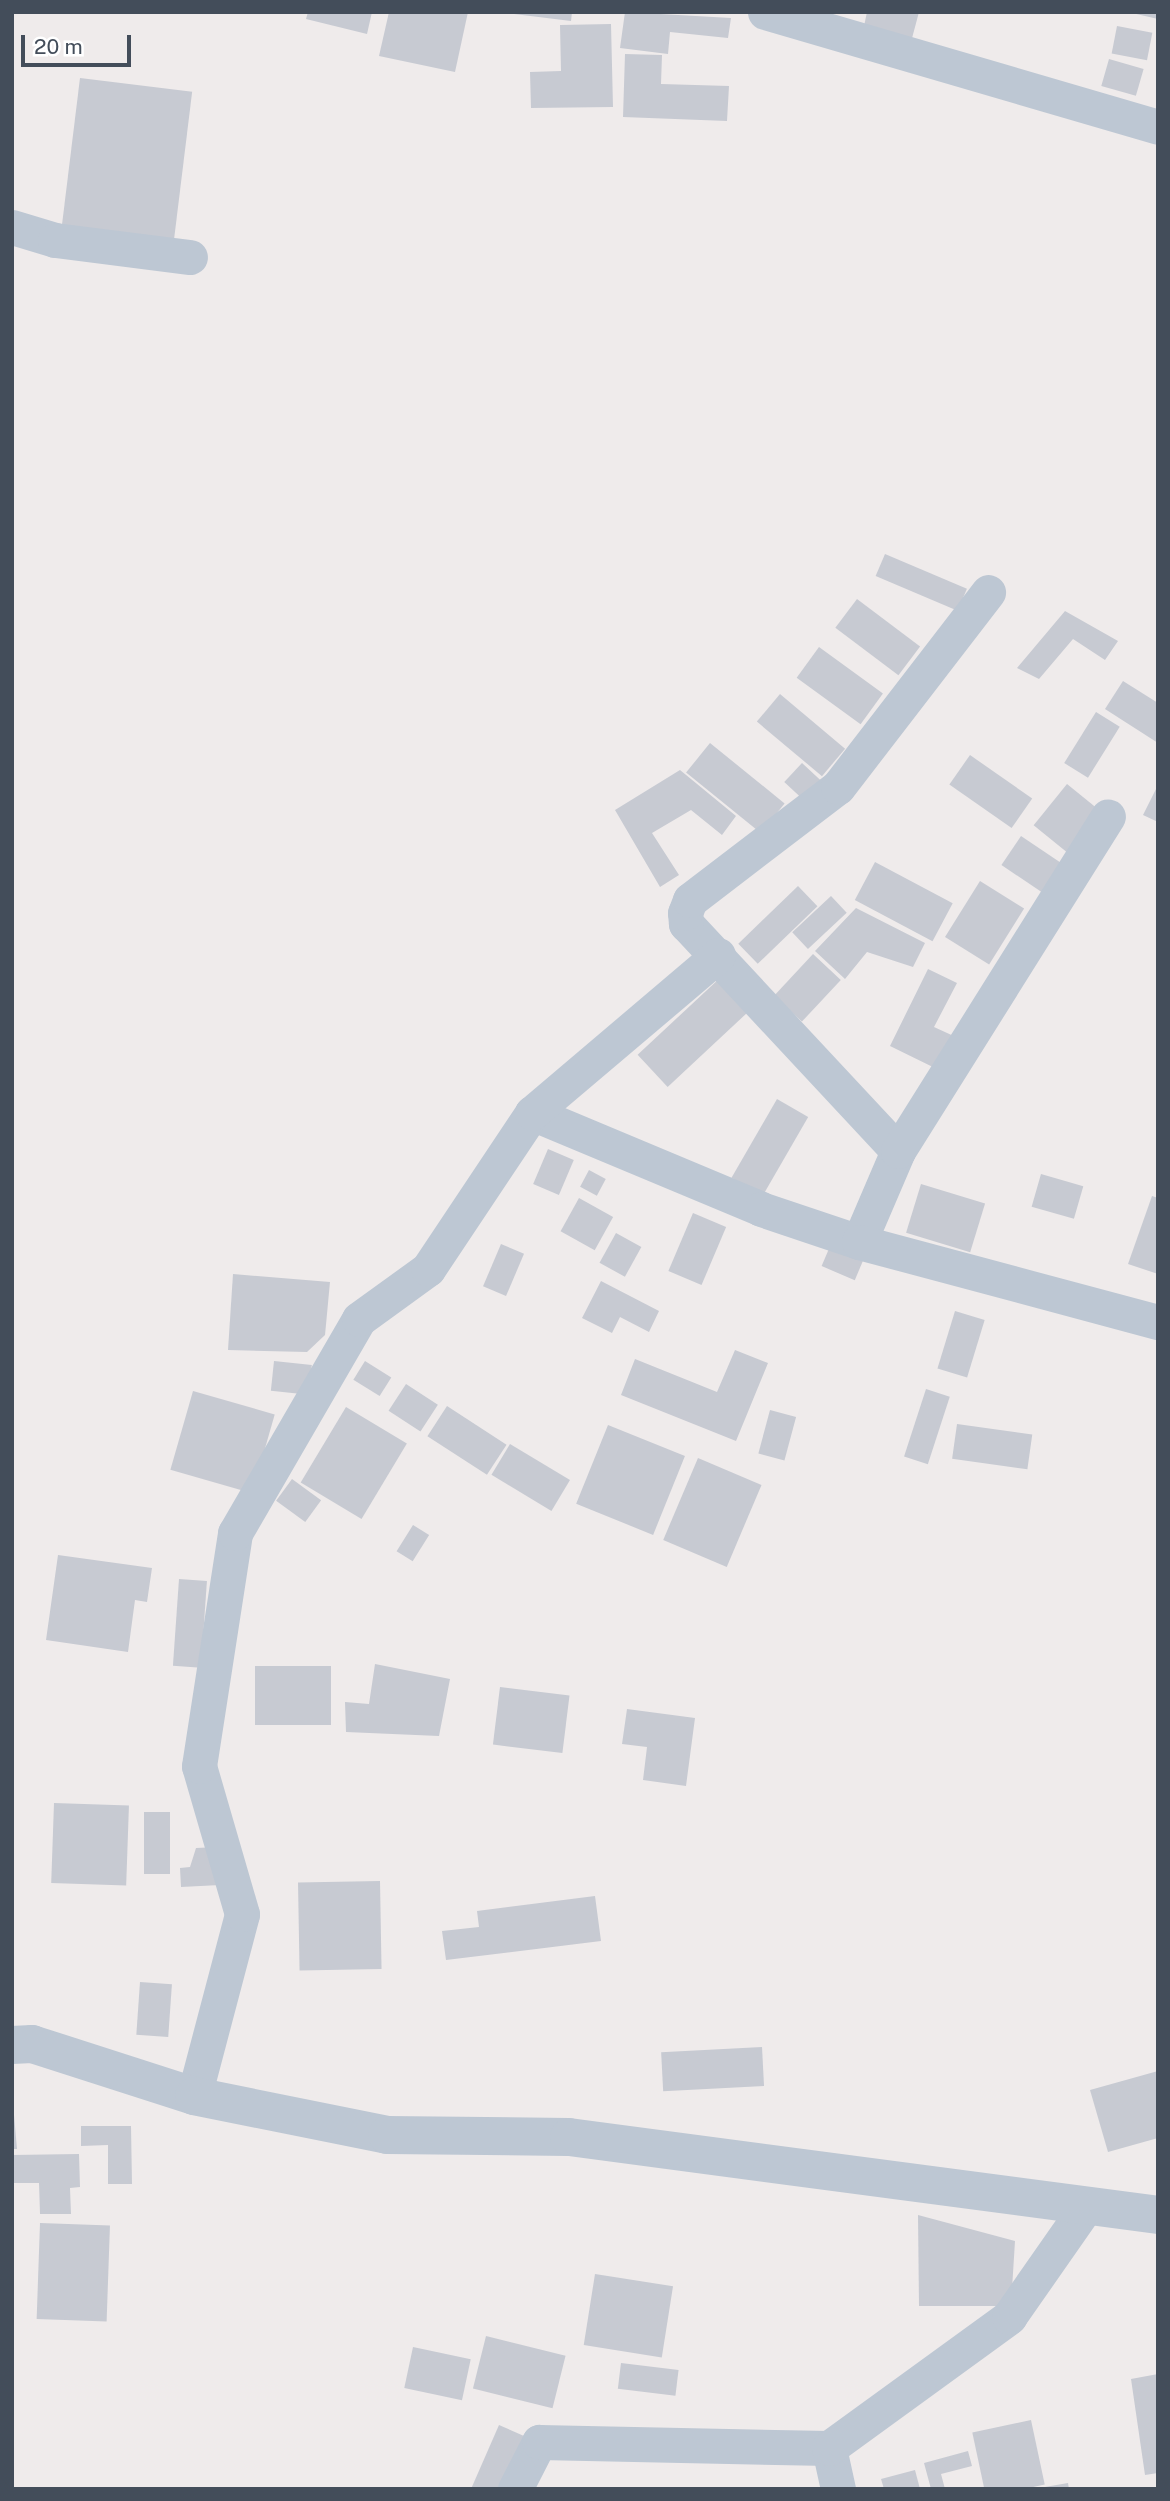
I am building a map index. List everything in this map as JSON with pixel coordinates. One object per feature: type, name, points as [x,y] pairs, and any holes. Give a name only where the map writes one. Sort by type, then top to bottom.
[{"type":"street","points":[[765,12],[1158,127]]},
{"type":"street","points":[[12,227],[55,240],[190,257]]},
{"type":"street","points":[[898,1151],[718,955],[686,924],[690,900],[838,787],[988,592]]},
{"type":"street","points":[[859,1242],[898,1151],[1108,816]]},
{"type":"street","points":[[194,2096],[242,1914],[199,1766],[235,1533],[359,1319],[428,1269],[532,1113],[718,955]]},
{"type":"street","points":[[532,1113],[761,1209],[859,1242],[1158,1322]]},
{"type":"street","points":[[12,2045],[32,2044],[194,2096],[387,2135],[569,2137],[1158,2215]]},
{"type":"street","points":[[515,2489],[539,2442],[829,2448],[1009,2317],[1087,2205]]},
{"type":"street","points":[[829,2448],[838,2489]]},
{"type":"building","points":[[308,12],[372,12],[367,34],[306,19]]},
{"type":"building","points":[[389,12],[468,12],[455,72],[379,56]]},
{"type":"building","points":[[497,12],[572,12],[571,21]]},
{"type":"building","points":[[625,12],[731,18],[728,38],[670,32],[668,54],[620,48]]},
{"type":"building","points":[[867,12],[919,12],[911,42],[863,31]]},
{"type":"building","points":[[1158,12],[1158,19],[1132,13]]},
{"type":"building","points":[[611,24],[613,107],[531,108],[530,72],[561,71],[560,25]]},
{"type":"building","points":[[1117,26],[1152,33],[1147,60],[1112,53]]},
{"type":"building","points":[[625,54],[662,55],[661,84],[729,86],[727,121],[623,117]]},
{"type":"building","points":[[1109,59],[1144,69],[1136,96],[1101,86]]},
{"type":"building","points":[[80,78],[192,92],[174,240],[62,226]]},
{"type":"building","points":[[885,554],[967,589],[958,611],[876,576]]},
{"type":"building","points":[[857,599],[920,647],[898,675],[835,628]]},
{"type":"building","points":[[1065,611],[1118,641],[1105,660],[1073,639],[1039,679],[1017,668]]},
{"type":"building","points":[[819,647],[883,693],[861,724],[797,678]]},
{"type":"building","points":[[1123,681],[1158,703],[1158,743],[1105,709]]},
{"type":"building","points":[[780,694],[845,749],[822,776],[757,722]]},
{"type":"building","points":[[1096,712],[1120,727],[1088,778],[1064,763]]},
{"type":"building","points":[[710,743],[785,803],[761,833],[686,773]]},
{"type":"building","points":[[970,755],[1032,799],[1012,828],[949,784]]},
{"type":"building","points":[[802,763],[820,780],[803,799],[784,782]]},
{"type":"building","points":[[680,770],[736,816],[722,835],[691,810],[652,833],[679,875],[660,887],[615,810]]},
{"type":"building","points":[[1067,784],[1104,814],[1071,855],[1034,825]]},
{"type":"building","points":[[1158,785],[1158,822],[1143,815]]},
{"type":"building","points":[[1021,836],[1064,865],[1045,894],[1001,865]]},
{"type":"building","points":[[875,862],[953,903],[933,941],[855,900]]},
{"type":"building","points":[[980,881],[1024,909],[989,965],[945,937]]},
{"type":"building","points":[[798,886],[817,906],[758,964],[738,944]]},
{"type":"building","points":[[831,896],[847,913],[808,949],[792,932]]},
{"type":"building","points":[[856,908],[925,943],[913,967],[867,952],[845,979],[815,951]]},
{"type":"building","points":[[813,954],[841,980],[802,1022],[774,996]]},
{"type":"building","points":[[928,969],[957,983],[934,1027],[958,1038],[941,1071],[890,1046]]},
{"type":"building","points":[[721,977],[751,1009],[668,1087],[638,1055]]},
{"type":"building","points":[[777,1099],[808,1117],[763,1196],[732,1178]]},
{"type":"building","points":[[548,1149],[574,1160],[559,1195],[533,1184]]},
{"type":"building","points":[[589,1170],[606,1179],[597,1196],[580,1187]]},
{"type":"building","points":[[1041,1174],[1083,1186],[1074,1219],[1032,1207]]},
{"type":"building","points":[[921,1184],[985,1204],[970,1252],[906,1233]]},
{"type":"building","points":[[1152,1196],[1158,1198],[1158,1274],[1128,1264]]},
{"type":"building","points":[[579,1198],[613,1217],[595,1250],[561,1231]]},
{"type":"building","points":[[693,1213],[726,1227],[702,1285],[668,1271]]},
{"type":"building","points":[[616,1233],[641,1247],[625,1277],[600,1263]]},
{"type":"building","points":[[501,1244],[524,1254],[506,1296],[483,1286]]},
{"type":"building","points":[[831,1244],[864,1258],[855,1280],[822,1266]]},
{"type":"building","points":[[233,1274],[330,1282],[325,1335],[307,1352],[228,1350]]},
{"type":"building","points":[[601,1281],[659,1311],[649,1332],[620,1317],[612,1333],[582,1318]]},
{"type":"building","points":[[955,1311],[985,1320],[967,1377],[937,1368]]},
{"type":"building","points":[[735,1350],[768,1363],[736,1441],[621,1395],[635,1359],[717,1392]]},
{"type":"building","points":[[274,1361],[312,1365],[309,1395],[271,1391]]},
{"type":"building","points":[[365,1361],[391,1377],[380,1396],[353,1380]]},
{"type":"building","points":[[406,1384],[438,1405],[420,1432],[389,1411]]},
{"type":"building","points":[[926,1389],[950,1397],[928,1464],[904,1457]]},
{"type":"building","points":[[193,1391],[275,1414],[252,1493],[170,1470]]},
{"type":"building","points":[[447,1406],[507,1445],[487,1475],[427,1436]]},
{"type":"building","points":[[346,1407],[407,1444],[362,1519],[301,1482]]},
{"type":"building","points":[[770,1410],[796,1417],[784,1460],[758,1453]]},
{"type":"building","points":[[957,1424],[1032,1435],[1027,1469],[952,1459]]},
{"type":"building","points":[[608,1425],[685,1456],[653,1535],[576,1504]]},
{"type":"building","points":[[510,1444],[570,1480],[551,1511],[491,1475]]},
{"type":"building","points":[[698,1458],[762,1485],[727,1567],[663,1540]]},
{"type":"building","points":[[292,1479],[321,1500],[305,1522],[276,1501]]},
{"type":"building","points":[[413,1525],[429,1535],[413,1561],[397,1551]]},
{"type":"building","points":[[58,1555],[152,1568],[147,1602],[135,1600],[128,1652],[46,1640]]},
{"type":"building","points":[[179,1579],[207,1581],[201,1668],[173,1666]]},
{"type":"building","points":[[375,1664],[450,1679],[439,1736],[346,1732],[345,1702],[369,1704]]},
{"type":"building","points":[[255,1666],[331,1666],[331,1725],[255,1725]]},
{"type":"building","points":[[500,1687],[569,1696],[562,1753],[493,1745]]},
{"type":"building","points":[[627,1709],[695,1718],[686,1786],[643,1780],[647,1747],[622,1744]]},
{"type":"building","points":[[54,1803],[129,1806],[126,1886],[51,1883]]},
{"type":"building","points":[[144,1812],[170,1812],[170,1874],[144,1874]]},
{"type":"building","points":[[218,1847],[220,1885],[181,1887],[180,1868],[190,1867],[196,1848]]},
{"type":"building","points":[[380,1881],[382,1969],[300,1970],[298,1882]]},
{"type":"building","points":[[595,1896],[601,1941],[446,1960],[442,1931],[479,1927],[477,1911]]},
{"type":"building","points":[[140,1982],[172,1984],[168,2037],[136,2035]]},
{"type":"building","points":[[762,2047],[764,2086],[663,2091],[661,2052]]},
{"type":"building","points":[[1158,2071],[1158,2138],[1108,2152],[1090,2090]]},
{"type":"building","points":[[12,2092],[17,2149],[12,2149]]},
{"type":"building","points":[[81,2126],[131,2126],[132,2184],[108,2184],[108,2145],[81,2146]]},
{"type":"building","points":[[79,2154],[80,2187],[70,2188],[71,2214],[40,2214],[39,2183],[12,2183],[12,2155]]},
{"type":"building","points":[[918,2215],[1015,2241],[1011,2306],[919,2306]]},
{"type":"building","points":[[40,2223],[110,2225],[107,2321],[37,2319]]},
{"type":"building","points":[[595,2274],[673,2286],[662,2357],[584,2345]]},
{"type":"building","points":[[486,2336],[566,2356],[553,2408],[473,2388]]},
{"type":"building","points":[[413,2347],[471,2359],[462,2400],[404,2388]]},
{"type":"building","points":[[621,2363],[679,2370],[675,2396],[618,2389]]},
{"type":"building","points":[[1158,2374],[1158,2473],[1145,2475],[1131,2379]]},
{"type":"building","points":[[1031,2420],[1045,2485],[1024,2489],[984,2489],[972,2432]]},
{"type":"building","points":[[499,2425],[524,2436],[501,2489],[471,2489]]},
{"type":"building","points":[[968,2451],[972,2466],[941,2474],[945,2489],[931,2489],[924,2463]]},
{"type":"building","points":[[915,2470],[920,2489],[884,2489],[881,2479]]},
{"type":"building","points":[[1068,2483],[1069,2489],[1045,2489],[1045,2487]]}]
